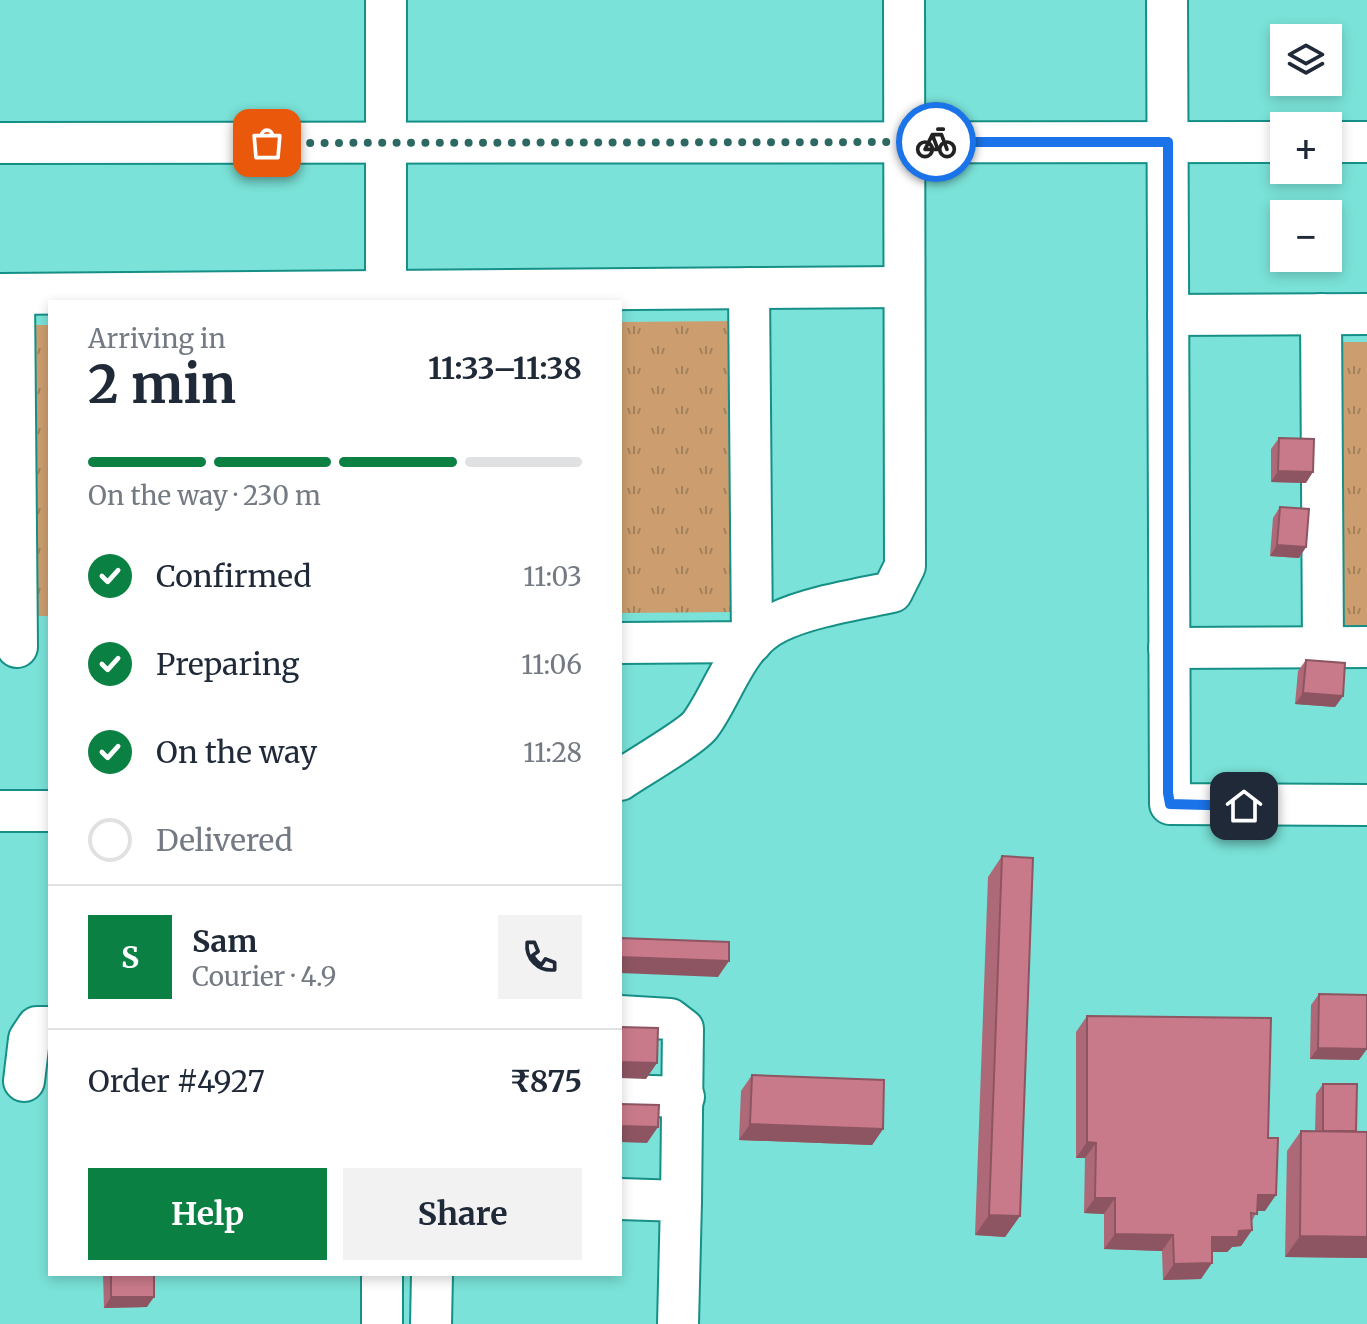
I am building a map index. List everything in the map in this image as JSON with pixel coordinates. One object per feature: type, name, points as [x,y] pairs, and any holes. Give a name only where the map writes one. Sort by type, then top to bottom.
[{"type":"street","points":[[386,0],[386,297]]},
{"type":"street","points":[[622,779],[700,727],[731,667],[752,642],[777,622],[892,592],[905,566],[904,0]]},
{"type":"street","points":[[1167,0],[1170,804],[1367,805]]},
{"type":"street","points":[[0,143],[1270,142]]},
{"type":"street","points":[[1342,142],[1367,142]]},
{"type":"street","points":[[22,647],[7,294],[534,296],[749,288],[904,287]]},
{"type":"street","points":[[749,288],[752,642]]},
{"type":"street","points":[[1321,314],[1323,647]]},
{"type":"street","points":[[1168,315],[1367,314]]},
{"type":"street","points":[[622,643],[752,642]]},
{"type":"street","points":[[1169,648],[1367,647]]},
{"type":"street","points":[[0,811],[48,811]]},
{"type":"street","points":[[622,1016],[670,1019],[683,1029],[678,1324]]},
{"type":"street","points":[[24,1081],[29,1039],[37,1027],[48,1027]]},
{"type":"street","points":[[622,1095],[684,1097]]},
{"type":"street","points":[[622,1199],[681,1201]]},
{"type":"street","points":[[382,1276],[382,1324]]},
{"type":"street","points":[[431,1324],[432,1276]]},
{"type":"green space","points":[[737,321],[739,612],[622,613],[622,322]]},
{"type":"green space","points":[[28,325],[48,325],[48,616],[30,616]]},
{"type":"green space","points":[[1337,342],[1367,342],[1367,634],[1339,634]]},
{"type":"building","points":[[1279,438],[1314,439],[1313,472],[1278,471]]},
{"type":"building","points":[[1280,507],[1309,509],[1306,547],[1277,545]]},
{"type":"building","points":[[1306,660],[1345,663],[1343,696],[1303,693]]},
{"type":"building","points":[[1002,856],[1033,858],[1020,1216],[989,1215]]},
{"type":"building","points":[[622,938],[729,942],[729,961],[622,957]]},
{"type":"building","points":[[1319,994],[1367,995],[1367,1049],[1318,1048]]},
{"type":"building","points":[[1087,1016],[1271,1018],[1268,1138],[1278,1138],[1276,1195],[1258,1195],[1257,1214],[1251,1213],[1252,1230],[1239,1231],[1238,1237],[1212,1237],[1212,1263],[1174,1264],[1173,1235],[1115,1234],[1115,1198],[1095,1198],[1096,1143],[1087,1142]]},
{"type":"building","points":[[622,1027],[658,1028],[657,1063],[622,1062]]},
{"type":"building","points":[[752,1075],[884,1080],[883,1129],[750,1124]]},
{"type":"building","points":[[1323,1084],[1357,1084],[1356,1131],[1323,1131]]},
{"type":"building","points":[[622,1104],[659,1105],[658,1127],[622,1126]]},
{"type":"building","points":[[1301,1131],[1367,1132],[1367,1237],[1300,1236]]},
{"type":"building","points":[[111,1276],[154,1276],[154,1297],[111,1297]]},
{"type":"way so far","points":[[267,143],[936,142]]},
{"type":"route","points":[[936,142],[1168,142],[1168,793],[1170,804],[1244,806]]}]
